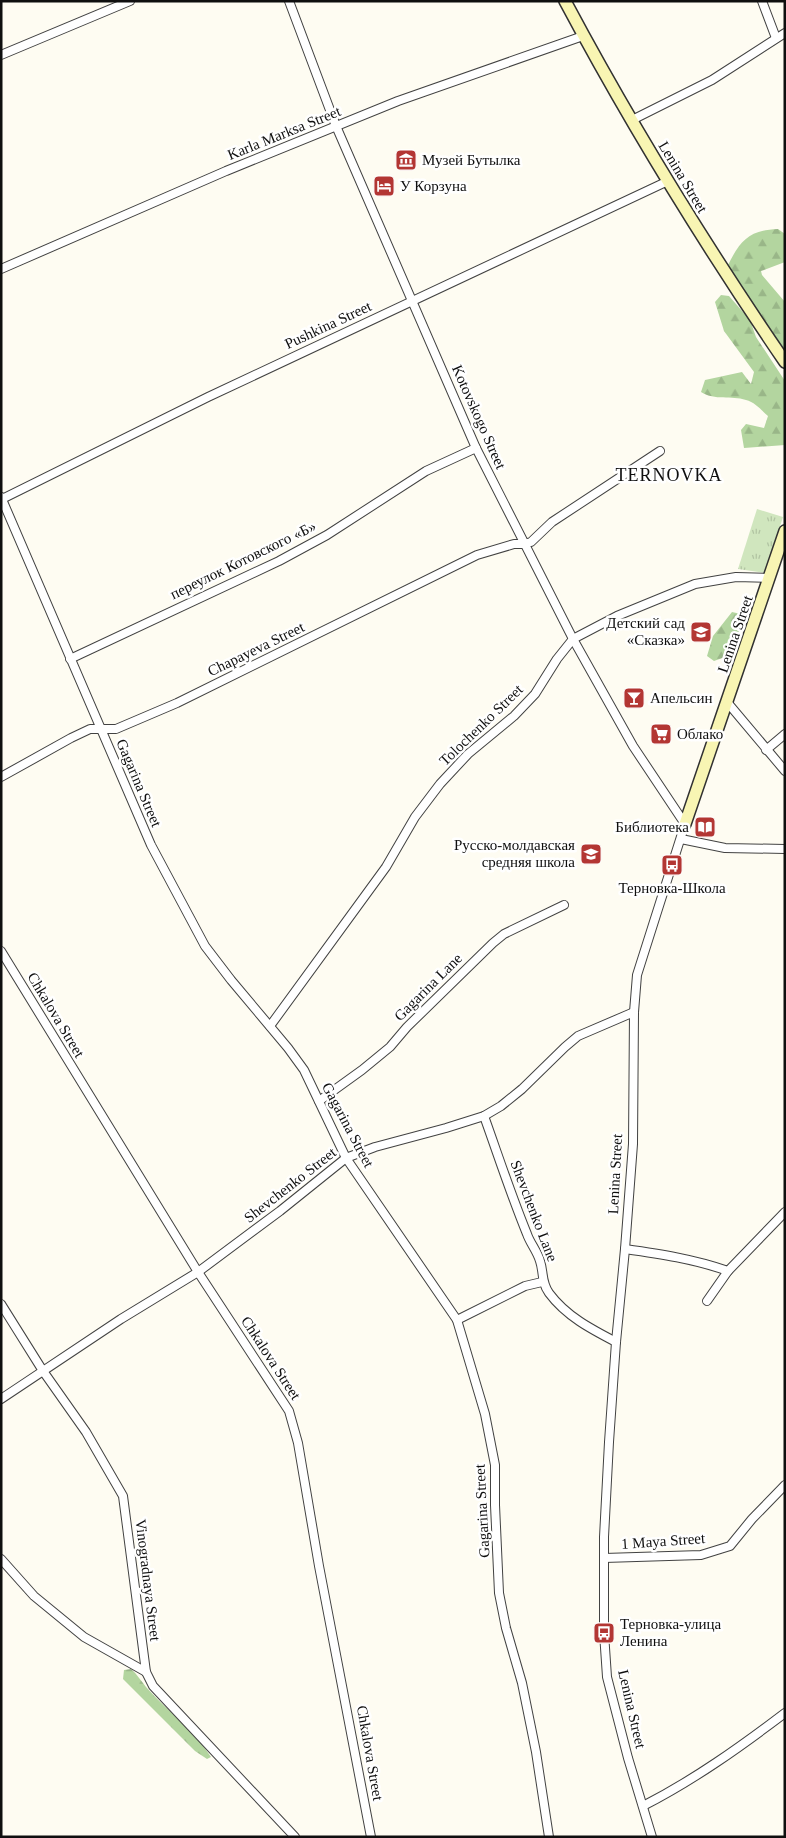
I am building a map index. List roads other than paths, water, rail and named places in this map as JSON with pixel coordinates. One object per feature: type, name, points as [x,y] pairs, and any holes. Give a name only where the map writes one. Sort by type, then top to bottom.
[{"type":"street","points":[[1,56],[130,1]]},
{"type":"street","name":"Kotovskogo Street","points":[[289,1],[336,126],[476,448],[574,639],[633,746],[685,824]]},
{"type":"street","name":"Lenina Street","points":[[565,1],[583,36],[668,181],[729,280],[785,362]]},
{"type":"street","points":[[762,1],[776,38]]},
{"type":"street","points":[[632,120],[712,80],[785,33]]},
{"type":"street","name":"Karla Marksa Street","points":[[1,269],[226,172],[398,101],[583,36]]},
{"type":"street","name":"Pushkina Street","points":[[2,498],[208,397],[668,181]]},
{"type":"street","name":"переулок Котовского «Б»","points":[[70,659],[279,561],[327,535],[426,471],[476,448]]},
{"type":"street","points":[[524,544],[531,542],[552,522],[660,451]]},
{"type":"street","name":"Gagarina Street","points":[[2,498],[151,845],[205,946],[304,1070],[346,1158],[458,1320],[485,1414],[495,1465],[495,1506],[500,1593],[506,1628],[522,1683],[536,1752],[549,1837]]},
{"type":"street","name":"Lenina Street","points":[[652,1837],[628,1758],[607,1677],[604,1633],[604,1558],[609,1442],[633,1144],[634,1012],[637,975],[685,824],[784,538]]},
{"type":"street","name":"Chapayeva Street","points":[[1,778],[70,738],[90,729],[116,729],[177,703],[477,555],[514,544],[524,544]]},
{"type":"street","name":"Tolochenko Street","points":[[270,1026],[386,867],[415,817],[440,784],[468,754],[514,716],[534,694],[557,659],[574,639],[617,616],[695,584],[736,577],[769,578]]},
{"type":"street","points":[[727,702],[785,771]]},
{"type":"street","points":[[766,750],[785,734]]},
{"type":"street","points":[[681,839],[726,848],[785,849]]},
{"type":"street","name":"Gagarina Lane","points":[[319,1101],[390,1047],[407,1027],[504,934],[564,905]]},
{"type":"street","name":"Chkalova Street","points":[[1,951],[198,1272],[289,1411],[295,1427],[319,1566],[371,1837]]},
{"type":"street","name":"Shevchenko Street","points":[[1,1399],[121,1319],[198,1272],[280,1211],[346,1158],[375,1147],[484,1116],[501,1106],[522,1089],[564,1047],[578,1036],[634,1012]]},
{"type":"street","name":"Shevchenko Lane","points":[[484,1116],[527,1235],[540,1260],[543,1271],[542,1282],[561,1307],[578,1321],[616,1342]]},
{"type":"street","points":[[708,1301],[728,1271],[785,1212]]},
{"type":"street","points":[[626,1249],[676,1257],[708,1264],[728,1271]]},
{"type":"street","points":[[458,1320],[525,1286],[542,1282]]},
{"type":"street","name":"Vinogradnaya Street","points":[[1,1304],[86,1432],[123,1496],[146,1672],[153,1686],[295,1837]]},
{"type":"street","name":"1 Maya Street","points":[[604,1558],[701,1554],[730,1546],[752,1519],[785,1485]]},
{"type":"street","points":[[1,1558],[34,1596],[84,1637],[146,1672]]},
{"type":"street","points":[[135,1666],[144,1656]]},
{"type":"street","points":[[643,1806],[738,1749],[785,1713]]},
{"type":"place","name":"Музей Бутылка","points":[[406,160]]},
{"type":"place","name":"У Корзуна","points":[[384,186]]},
{"type":"place","name":"Детский сад «Сказка»","points":[[701,632]]},
{"type":"place","name":"Апельсин","points":[[634,698]]},
{"type":"place","name":"Облако","points":[[661,734]]},
{"type":"place","name":"Библиотека","points":[[705,827]]},
{"type":"place","name":"Русско-молдавская средняя школа","points":[[591,854]]},
{"type":"place","name":"Терновка-Школа","points":[[672,865]]},
{"type":"place","name":"Терновка-улица Ленина","points":[[604,1633]]},
{"type":"district","name":"TERNOVKA","points":[[669,475]]}]
